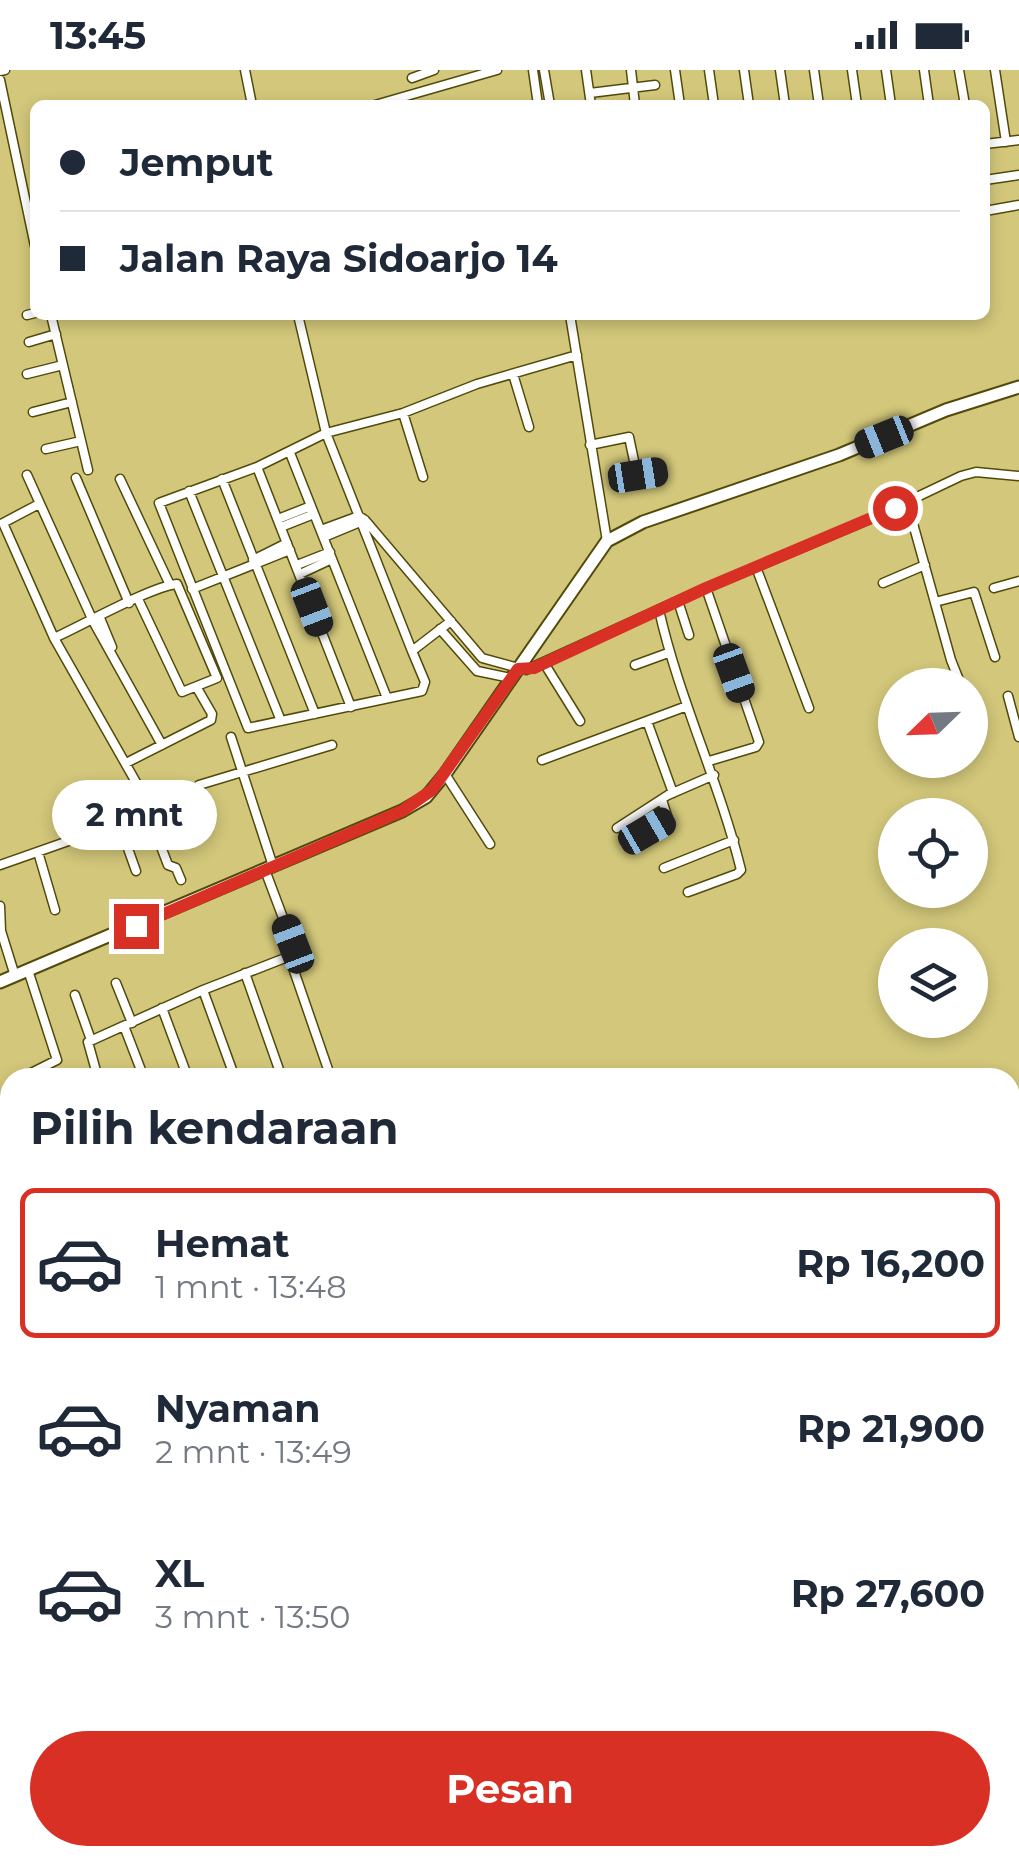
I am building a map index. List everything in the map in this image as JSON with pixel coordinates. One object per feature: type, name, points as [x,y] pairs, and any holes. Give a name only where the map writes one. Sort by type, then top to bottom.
[{"type":"main road","points":[[0,982],[402,811],[426,797],[607,541],[643,522],[839,455],[946,410],[1019,388]]},
{"type":"street","points":[[245,70],[251,100]]},
{"type":"street","points":[[412,78],[434,70]]},
{"type":"street","points":[[393,100],[498,70]]},
{"type":"street","points":[[544,70],[549,100]]},
{"type":"street","points":[[586,70],[591,100]]},
{"type":"street","points":[[632,70],[635,100]]},
{"type":"street","points":[[675,70],[679,100]]},
{"type":"street","points":[[709,70],[713,100]]},
{"type":"street","points":[[744,70],[748,100]]},
{"type":"street","points":[[780,70],[783,100]]},
{"type":"street","points":[[814,70],[818,100]]},
{"type":"street","points":[[852,70],[856,100]]},
{"type":"street","points":[[886,70],[890,100]]},
{"type":"street","points":[[924,70],[928,100]]},
{"type":"street","points":[[960,70],[964,100]]},
{"type":"street","points":[[996,70],[1006,142]]},
{"type":"street","points":[[522,72],[533,71],[537,100]]},
{"type":"street","points":[[0,80],[30,222]]},
{"type":"street","points":[[590,93],[655,85]]},
{"type":"street","points":[[990,144],[1019,140]]},
{"type":"street","points":[[990,179],[1019,175]]},
{"type":"street","points":[[990,209],[1019,206]]},
{"type":"street","points":[[52,320],[88,470]]},
{"type":"street","points":[[299,320],[326,433],[425,682],[423,689],[250,728],[159,506],[161,501],[257,467],[326,433],[403,414],[477,384],[577,355]]},
{"type":"street","points":[[571,320],[607,541]]},
{"type":"street","points":[[29,342],[56,334]]},
{"type":"street","points":[[26,374],[63,365]]},
{"type":"street","points":[[513,374],[528,427]]},
{"type":"street","points":[[34,412],[72,402]]},
{"type":"street","points":[[403,414],[423,477]]},
{"type":"street","points":[[590,445],[629,437],[637,475],[659,472]]},
{"type":"street","points":[[46,449],[81,441]]},
{"type":"street","points":[[290,452],[387,698]]},
{"type":"street","points":[[257,467],[351,707]]},
{"type":"street","points":[[440,629],[477,671],[514,673],[530,669],[968,473],[1019,476]]},
{"type":"street","points":[[27,474],[120,670],[162,745]]},
{"type":"street","points":[[54,638],[97,619],[134,601],[170,585],[178,584],[218,674],[216,679],[197,688],[185,693],[180,690],[134,601],[76,478]]},
{"type":"street","points":[[120,479],[170,585]]},
{"type":"street","points":[[222,479],[315,714]]},
{"type":"street","points":[[189,491],[281,721]]},
{"type":"street","points":[[907,502],[956,668]]},
{"type":"street","points":[[40,504],[3,523],[54,638],[126,763],[168,865],[176,869],[180,880]]},
{"type":"street","points":[[280,523],[313,510]]},
{"type":"street","points":[[322,533],[361,519]]},
{"type":"street","points":[[361,519],[402,560],[482,658],[514,673]]},
{"type":"street","points":[[192,589],[289,547]]},
{"type":"street","points":[[298,570],[331,556]]},
{"type":"street","points":[[383,576],[402,560]]},
{"type":"street","points":[[883,583],[925,565]]},
{"type":"street","points":[[756,568],[808,708]]},
{"type":"street","points":[[994,588],[1017,581],[1019,592]]},
{"type":"street","points":[[706,588],[759,742],[756,747],[709,760]]},
{"type":"street","points":[[935,602],[974,592],[995,657]]},
{"type":"street","points":[[678,600],[689,636]]},
{"type":"street","points":[[659,610],[668,653],[714,775],[740,872],[688,892]]},
{"type":"street","points":[[412,651],[451,621]]},
{"type":"street","points":[[450,641],[460,634]]},
{"type":"street","points":[[634,664],[668,653]]},
{"type":"street","points":[[477,671],[482,658]]},
{"type":"street","points":[[544,662],[580,721]]},
{"type":"street","points":[[126,763],[211,720],[212,714],[197,688]]},
{"type":"street","points":[[1008,696],[1019,737]]},
{"type":"street","points":[[542,760],[686,706]]},
{"type":"street","points":[[647,721],[672,794]]},
{"type":"street","points":[[231,737],[294,948],[291,962],[325,1068]]},
{"type":"street","points":[[199,784],[332,745]]},
{"type":"street","points":[[445,774],[490,844]]},
{"type":"street","points":[[617,828],[672,794],[714,775]]},
{"type":"street","points":[[0,864],[94,832],[136,784]]},
{"type":"street","points":[[94,832],[103,835],[129,824],[124,798]]},
{"type":"street","points":[[627,843],[668,819],[662,800]]},
{"type":"street","points":[[121,828],[136,871]]},
{"type":"street","points":[[664,868],[734,840]]},
{"type":"street","points":[[38,852],[55,910]]},
{"type":"street","points":[[0,906],[1,931],[58,1060],[41,1068]]},
{"type":"street","points":[[94,1068],[86,1046],[92,1040],[245,972],[285,958],[291,962]]},
{"type":"street","points":[[245,972],[279,1068]]},
{"type":"street","points":[[116,983],[141,1068]]},
{"type":"street","points":[[203,990],[231,1068]]},
{"type":"street","points":[[75,995],[92,1040]]},
{"type":"street","points":[[162,1008],[184,1068]]},
{"type":"street","points":[[0,1792],[0,1835]]},
{"type":"route","points":[[136,926],[402,811],[426,797],[518,669],[534,668],[706,588],[895,508]]}]
